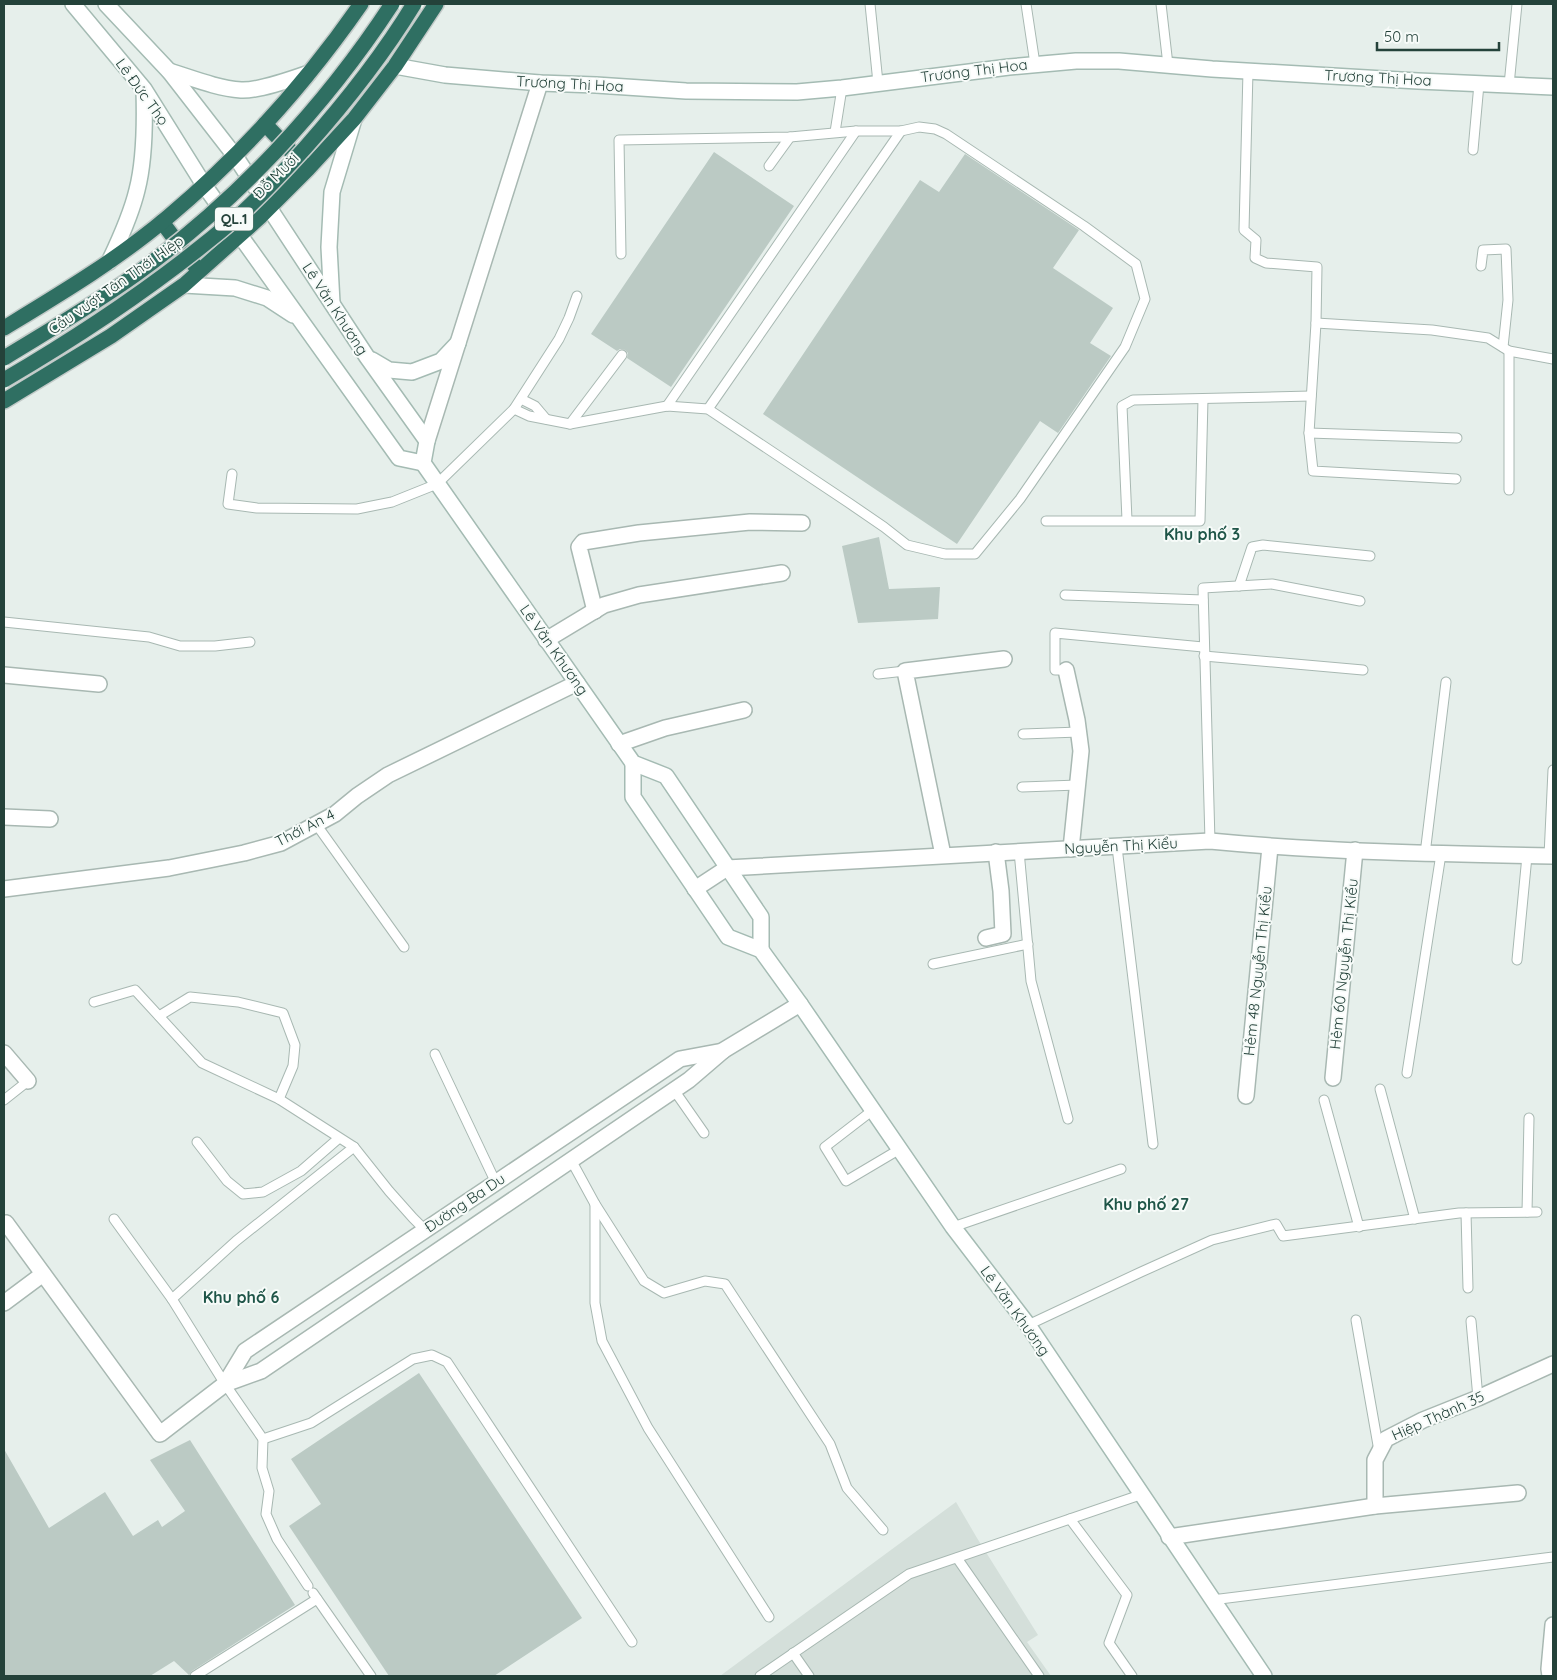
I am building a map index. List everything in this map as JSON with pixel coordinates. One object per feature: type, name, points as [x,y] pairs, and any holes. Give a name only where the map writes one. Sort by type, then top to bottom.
[{"type":"highway","points":[[4,328],[109,262],[162,222],[204,185],[235,156],[309,73],[336,40],[361,4]]},
{"type":"highway","name":"Cầu vượt Tân Thới Hiệp","points":[[4,358],[136,274],[233,194],[274,154],[314,109],[392,4]]},
{"type":"highway","name":"Cầu vượt Tân Thới Hiệp","points":[[4,380],[56,349],[134,298],[243,212],[282,173],[335,114],[373,65],[414,4]]},
{"type":"highway","name":"Đỗ Mười","points":[[4,401],[112,336],[184,284],[240,236],[308,169],[354,119],[395,66],[436,4]]},
{"type":"highway","points":[[264,124],[308,169]]},
{"type":"highway","points":[[162,222],[199,271]]},
{"type":"street","name":"Lê Đức Thọ","points":[[73,4],[144,89],[204,185]]},
{"type":"street","name":"Lê Đức Thọ","points":[[106,4],[169,71],[235,156]]},
{"type":"street","name":"Trương Thị Hoa","points":[[395,66],[445,75],[540,83],[596,84],[704,91],[797,92],[1035,64],[1076,61],[1553,87]]},
{"type":"street","points":[[169,71],[206,83],[242,90],[278,84],[309,73]]},
{"type":"street","points":[[204,185],[399,458],[423,463],[427,441],[540,83]]},
{"type":"street","points":[[109,262],[123,234],[138,189],[145,130],[144,89]]},
{"type":"street","points":[[332,304],[329,247],[332,192],[354,119]]},
{"type":"street","name":"Lê Văn Khương","points":[[235,156],[367,357],[427,441]]},
{"type":"street","points":[[184,284],[235,288],[267,298],[299,318]]},
{"type":"street","points":[[367,357],[389,370],[412,372],[441,361],[458,343]]},
{"type":"street","name":"Lê Văn Khương","points":[[423,463],[633,763]]},
{"type":"street","points":[[596,611],[579,547],[583,542],[750,522],[802,523]]},
{"type":"street","points":[[546,640],[604,605],[639,595],[782,573]]},
{"type":"street","points":[[943,855],[905,671],[1004,660]]},
{"type":"street","points":[[1066,670],[1081,751],[1071,849]]},
{"type":"street","points":[[4,675],[99,684]]},
{"type":"street","name":"Thới An 4","points":[[4,889],[169,868],[244,853],[280,843],[335,814],[388,775],[577,683]]},
{"type":"street","points":[[620,744],[665,728],[744,710]]},
{"type":"street","points":[[633,763],[666,776],[727,868],[760,917],[761,950],[728,937],[695,889],[633,797],[633,763]]},
{"type":"street","points":[[4,817],[50,819]]},
{"type":"street","name":"Nguyễn Thị Kiểu","points":[[695,889],[727,868],[1210,841],[1270,847],[1425,854],[1551,856]]},
{"type":"street","name":"Hẻm 48 Nguyễn Thị Kiểu","points":[[1246,1096],[1270,847]]},
{"type":"street","name":"Hẻm 60 Nguyễn Thị Kiểu","points":[[1332,1078],[1355,850]]},
{"type":"street","points":[[986,938],[1003,934],[1001,891],[996,852]]},
{"type":"street","name":"Lê Văn Khương","points":[[761,950],[953,1227],[1028,1326],[1140,1495],[1264,1676]]},
{"type":"street","name":"Đường Ba Du","points":[[43,1274],[160,1434],[225,1384],[261,1371],[689,1080],[724,1050],[800,1004]]},
{"type":"street","name":"Đường Ba Du","points":[[225,1384],[245,1351],[680,1059],[724,1050]]},
{"type":"street","points":[[4,1053],[28,1081]]},
{"type":"street","points":[[4,1303],[43,1274],[6,1223]]},
{"type":"street","points":[[425,1230],[444,1246]]},
{"type":"street","name":"Hiệp Thành 35","points":[[1375,1506],[1375,1460],[1386,1439],[1423,1420],[1478,1398],[1553,1364]]},
{"type":"street","points":[[1169,1537],[1375,1506],[1518,1493]]},
{"type":"street","points":[[1550,1676],[1548,1669],[1553,1625]]},
{"type":"lane","points":[[870,4],[878,83]]},
{"type":"lane","points":[[1026,4],[1035,64]]},
{"type":"lane","points":[[1161,4],[1168,65]]},
{"type":"lane","points":[[1509,85],[1517,4]]},
{"type":"lane","points":[[1248,71],[1244,230],[1256,240],[1254,258],[1266,263],[1317,267],[1316,323],[1309,433],[1312,471],[1456,479]]},
{"type":"lane","points":[[1473,150],[1479,84]]},
{"type":"lane","points":[[835,132],[842,88]]},
{"type":"lane","points":[[514,409],[530,416],[570,424],[667,406],[708,409],[849,503],[907,545],[944,554],[975,554],[1020,499],[1125,347],[1145,299],[1136,264],[1084,226],[946,134],[935,129],[918,127],[901,131],[835,132],[790,137],[619,140],[621,254]]},
{"type":"lane","points":[[667,406],[856,131]]},
{"type":"lane","points":[[708,409],[901,131]]},
{"type":"lane","points":[[770,166],[790,137]]},
{"type":"lane","points":[[1481,266],[1483,250],[1506,250],[1509,490]]},
{"type":"lane","points":[[232,474],[228,504],[257,508],[357,508],[392,502],[437,484],[514,409],[559,339],[577,296]]},
{"type":"lane","points":[[1316,323],[1432,330],[1488,338],[1506,349],[1553,359]]},
{"type":"lane","points":[[570,424],[622,355]]},
{"type":"lane","points":[[1127,520],[1122,406],[1132,400],[1311,396]]},
{"type":"lane","points":[[1046,520],[1200,521],[1203,398]]},
{"type":"lane","points":[[521,399],[535,406],[546,419]]},
{"type":"lane","points":[[1309,433],[1457,438]]},
{"type":"lane","points":[[1238,586],[1252,547],[1263,545],[1370,556]]},
{"type":"lane","points":[[1210,841],[1202,588],[1272,584],[1360,601]]},
{"type":"lane","points":[[1065,595],[1203,600]]},
{"type":"lane","points":[[4,622],[149,637],[180,646],[215,646],[250,642]]},
{"type":"lane","points":[[1066,670],[1054,670],[1055,633],[1363,670]]},
{"type":"lane","points":[[878,674],[905,671]]},
{"type":"lane","points":[[1425,854],[1446,682]]},
{"type":"lane","points":[[1023,734],[1079,732]]},
{"type":"lane","points":[[1551,856],[1553,770]]},
{"type":"lane","points":[[1022,787],[1078,784]]},
{"type":"lane","points":[[316,824],[404,947]]},
{"type":"lane","points":[[1117,847],[1153,1144]]},
{"type":"lane","points":[[1019,851],[1031,982],[1068,1119]]},
{"type":"lane","points":[[1407,1072],[1441,854]]},
{"type":"lane","points":[[1517,960],[1527,856]]},
{"type":"lane","points":[[933,964],[1028,944]]},
{"type":"lane","points":[[94,1002],[135,990],[202,1062],[280,1099],[354,1147],[395,1198],[425,1230]]},
{"type":"lane","points":[[159,1016],[190,997],[238,1002],[283,1013],[294,1045],[292,1066],[280,1099]]},
{"type":"lane","points":[[435,1054],[496,1183]]},
{"type":"lane","points":[[4,1100],[28,1081]]},
{"type":"lane","points":[[1380,1089],[1415,1219]]},
{"type":"lane","points":[[674,1090],[704,1133]]},
{"type":"lane","points":[[1324,1100],[1359,1227]]},
{"type":"lane","points":[[873,1110],[825,1147],[846,1181],[900,1148]]},
{"type":"lane","points":[[1527,1212],[1529,1118]]},
{"type":"lane","points":[[197,1142],[227,1181],[243,1194],[263,1192],[301,1170],[338,1138]]},
{"type":"lane","points":[[172,1299],[236,1241],[354,1147]]},
{"type":"lane","points":[[571,1160],[595,1204],[644,1281],[664,1293],[705,1281],[725,1284],[830,1444],[847,1488],[883,1530]]},
{"type":"lane","points":[[953,1227],[1121,1169]]},
{"type":"lane","points":[[595,1204],[595,1303],[602,1341],[648,1428],[769,1617]]},
{"type":"lane","points":[[1028,1326],[1212,1240],[1276,1224],[1283,1236],[1466,1213],[1537,1212]]},
{"type":"lane","points":[[1466,1213],[1468,1288]]},
{"type":"lane","points":[[114,1219],[172,1299],[225,1384],[263,1439],[262,1468],[269,1492],[266,1514],[277,1539],[371,1676]]},
{"type":"lane","points":[[1356,1320],[1380,1451]]},
{"type":"lane","points":[[1471,1321],[1478,1398]]},
{"type":"lane","points":[[263,1439],[310,1423],[413,1359],[432,1355],[447,1362],[632,1642]]},
{"type":"lane","points":[[760,1676],[909,1574],[1140,1495]]},
{"type":"lane","points":[[1070,1519],[1127,1595],[1109,1644],[1132,1676]]},
{"type":"lane","points":[[1212,1600],[1553,1557]]},
{"type":"lane","points":[[957,1558],[1039,1676]]},
{"type":"lane","points":[[195,1676],[313,1593]]},
{"type":"lane","points":[[793,1653],[809,1676]]},
{"type":"shaded area","points":[[956,1502],[1038,1635],[1027,1642],[1051,1676],[720,1676]]},
{"type":"building","points":[[714,152],[794,206],[671,387],[627,358],[628,353],[625,350],[620,349],[617,351],[591,334]]},
{"type":"building","points":[[965,154],[1079,230],[1053,268],[1113,308],[1090,343],[1111,356],[1058,433],[1040,421],[957,544],[763,414],[920,180],[939,192]]},
{"type":"building","points":[[879,537],[889,589],[940,587],[938,619],[858,623],[842,546]]},
{"type":"building","points":[[419,1373],[582,1618],[494,1676],[389,1676],[289,1526],[321,1504],[291,1459]]},
{"type":"building","points":[[190,1440],[295,1605],[192,1671],[189,1675],[174,1661],[150,1676],[4,1676],[4,1449],[49,1528],[105,1492],[133,1536],[158,1520],[162,1527],[185,1511],[150,1460]]},
{"type":"district","name":"Khu phố 3","points":[[1202,534]]},
{"type":"district","name":"Khu phố 27","points":[[1146,1204]]},
{"type":"district","name":"Khu phố 6","points":[[241,1297]]}]
